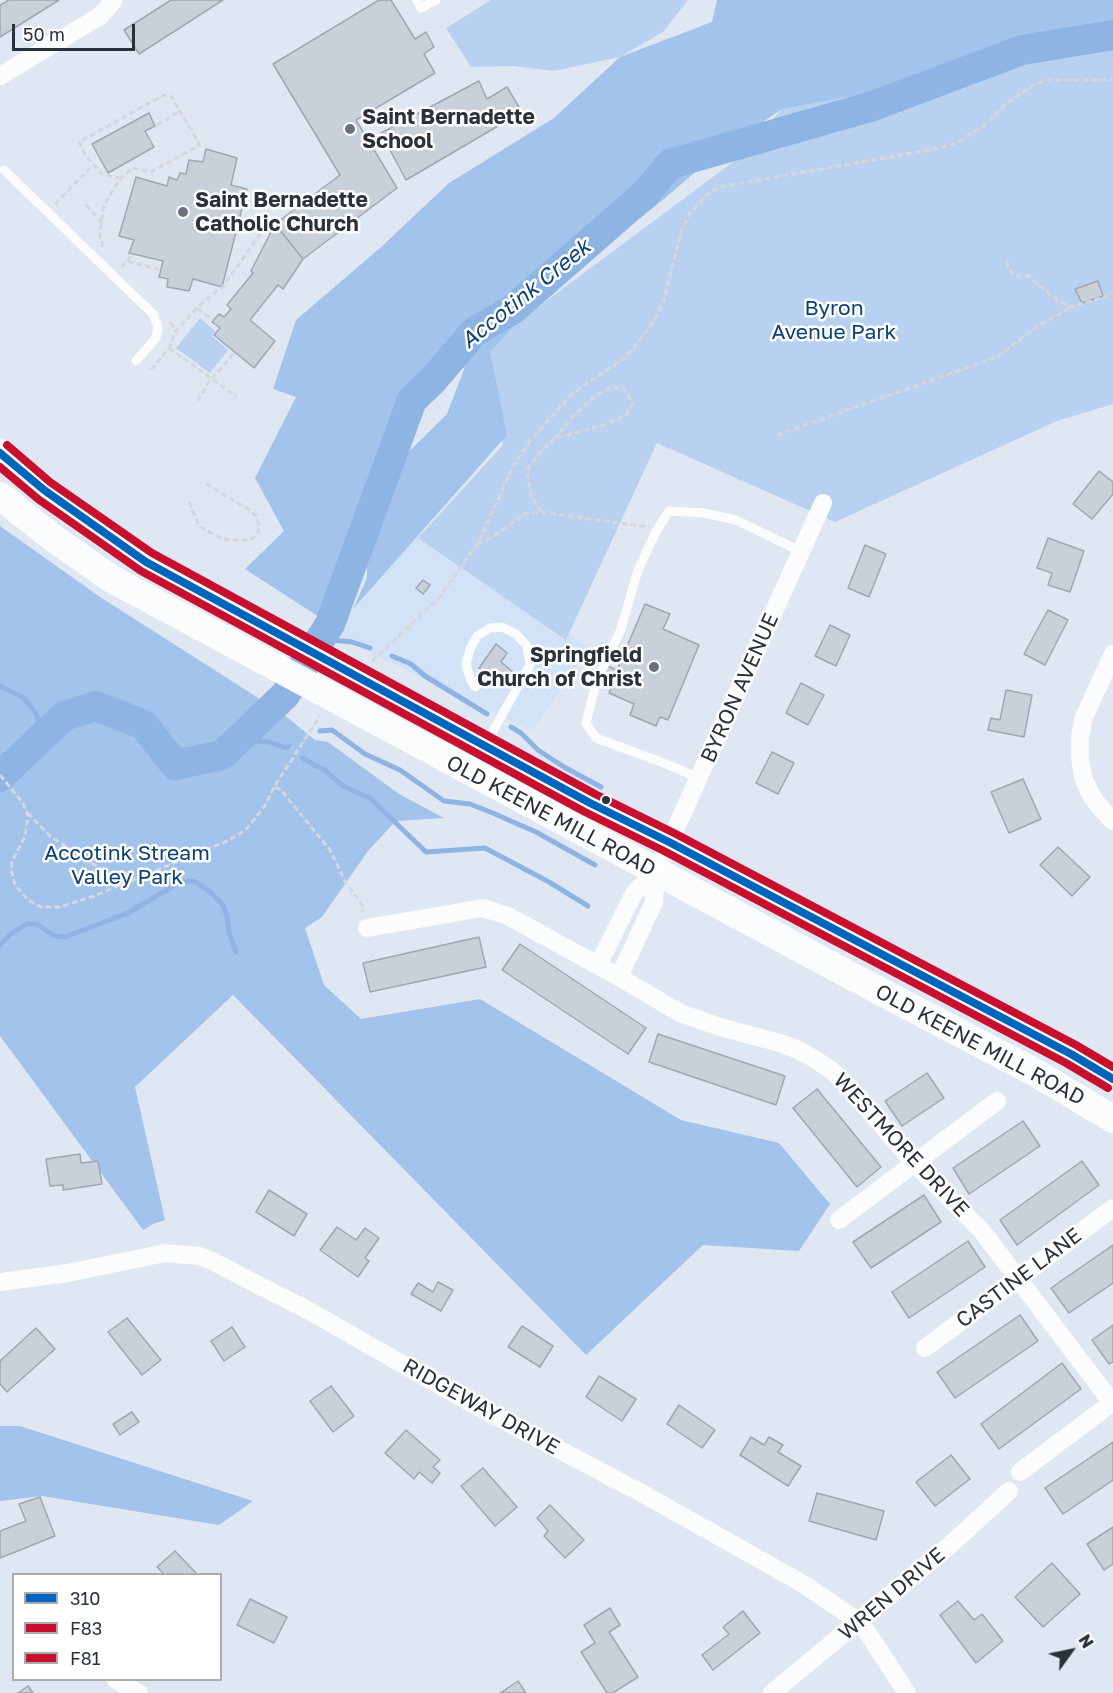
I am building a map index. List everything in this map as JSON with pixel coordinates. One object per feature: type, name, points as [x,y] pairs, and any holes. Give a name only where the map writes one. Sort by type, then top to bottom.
[{"type":"main road","name":"OLD KEENE MILL ROAD","points":[[0,453],[38,486],[146,562],[273,630],[374,674],[489,749],[1071,1054],[1113,1079]]},
{"type":"main road","name":"OLD KEENE MILL ROAD","points":[[0,496],[53,538],[112,579],[656,872],[1036,1073],[1113,1119]]},
{"type":"street","points":[[0,76],[100,16],[114,0]]},
{"type":"street","name":"BYRON AVENUE","points":[[656,872],[823,503]]},
{"type":"street","points":[[1113,654],[1084,717],[1080,737],[1080,757],[1083,777],[1092,795],[1098,805],[1113,820]]},
{"type":"street","points":[[598,965],[634,893],[656,872]]},
{"type":"street","points":[[620,976],[654,902],[656,872]]},
{"type":"street","name":"WESTMORE DRIVE","points":[[367,928],[483,908],[508,916],[620,976],[680,1013],[720,1027],[780,1043],[813,1058],[831,1070],[849,1087],[914,1163],[982,1231],[1113,1403]]},
{"type":"street","points":[[839,1220],[997,1101]]},
{"type":"street","name":"CASTINE LANE","points":[[925,1348],[1113,1208]]},
{"type":"street","name":"RIDGEWAY DRIVE","points":[[0,1282],[68,1273],[165,1253],[199,1256],[210,1260],[314,1313],[467,1401],[790,1576],[858,1621],[907,1693]]},
{"type":"street","points":[[1020,1472],[1113,1403]]},
{"type":"street","name":"WREN DRIVE","points":[[772,1693],[950,1546],[1009,1491]]},
{"type":"street","points":[[118,1681],[139,1693]]},
{"type":"lane","points":[[417,0],[421,8],[436,0]]},
{"type":"lane","points":[[4,170],[153,314],[158,327],[156,338],[136,361]]},
{"type":"lane","points":[[699,778],[596,738],[586,723],[596,683],[621,629],[638,570],[658,528],[669,511],[704,513],[736,520],[801,552]]},
{"type":"lane","points":[[476,687],[470,678],[466,664],[477,636],[490,628],[502,627],[516,634],[527,646],[530,665],[493,731],[489,749]]},
{"type":"path","points":[[374,674],[440,597],[478,543],[513,465],[532,437],[573,393],[620,361],[633,349],[653,322],[663,303],[681,232],[690,213],[707,195],[719,187],[955,144],[985,125],[1007,103],[1034,85],[1047,80],[1113,80]]},
{"type":"path","points":[[121,178],[103,175],[93,165],[79,142],[164,95],[171,96],[200,145]]},
{"type":"path","points":[[157,125],[180,111]]},
{"type":"path","points":[[105,254],[100,236],[106,202],[121,178],[132,168],[151,172],[200,145],[206,146]]},
{"type":"path","points":[[61,198],[93,165]]},
{"type":"path","points":[[86,205],[102,223]]},
{"type":"path","points":[[151,370],[169,348],[176,331],[197,308],[222,288],[261,233]]},
{"type":"path","points":[[119,268],[128,261],[132,254]]},
{"type":"path","points":[[128,261],[161,270]]},
{"type":"path","points":[[1006,261],[1012,273],[1021,277],[1028,276],[1057,300],[1072,307]]},
{"type":"path","points":[[777,435],[998,357],[1039,325],[1072,307],[1113,294]]},
{"type":"path","points":[[197,308],[213,320]]},
{"type":"path","points":[[169,348],[236,396]]},
{"type":"path","points":[[197,401],[235,352]]},
{"type":"path","points":[[541,513],[531,495],[527,470],[574,415],[595,396],[612,387],[624,389],[633,403],[626,415],[604,425],[555,438]]},
{"type":"path","points":[[189,502],[199,526],[218,537],[228,540],[254,538],[260,525],[256,516],[203,482]]},
{"type":"path","points":[[478,543],[494,537],[524,514],[541,513],[658,528]]},
{"type":"path","points":[[27,812],[28,827],[12,862],[11,869],[15,885],[28,900],[41,907],[60,907],[94,896],[227,841],[241,833],[258,815],[322,712]]},
{"type":"path","points":[[0,775],[18,796],[27,812],[50,836],[112,876],[129,881]]},
{"type":"path","points":[[274,787],[281,790],[330,850],[346,883],[362,904],[367,928]]},
{"type":"shaded area","points":[[422,531],[589,648],[532,731],[337,636],[353,609]]},
{"type":"green space","points":[[491,0],[688,0],[663,32],[620,57],[554,71],[513,66],[471,67],[446,28]]},
{"type":"green space","points":[[717,0],[1113,0],[1113,50],[782,109],[721,150],[664,199],[538,299],[490,352],[507,435],[353,609],[367,578],[366,538],[330,624],[245,569],[284,531],[255,478],[296,397],[273,389],[296,320],[380,248],[449,183],[554,118],[620,57],[712,22]],"holes":[[[465,367],[447,414],[376,484],[412,400]]]},
{"type":"green space","name":"Byron Avenue Park","points":[[1113,0],[1113,404],[1057,421],[835,522],[657,443],[566,640],[418,538],[503,445],[483,348],[741,156],[782,109]]},
{"type":"green space","points":[[200,318],[215,331],[212,336],[228,350],[210,373],[176,348]]},
{"type":"green space","name":"Accotink Stream Valley Park","points":[[0,526],[100,597],[282,713],[315,740],[328,742],[399,794],[444,818],[396,821],[368,851],[322,917],[305,928],[324,985],[361,1019],[480,999],[681,1120],[779,1143],[830,1204],[799,1251],[703,1245],[586,1355],[233,995],[135,1087],[165,1220],[143,1230],[0,1036]]},
{"type":"green space","points":[[0,1426],[20,1426],[253,1501],[219,1525],[42,1496],[0,1501]]},
{"type":"building","points":[[9,0],[59,0],[0,37],[0,5]]},
{"type":"building","points":[[171,0],[223,0],[139,54],[124,30]]},
{"type":"building","name":"Saint Bernadette School","points":[[379,0],[391,0],[415,39],[426,32],[434,47],[424,54],[435,73],[356,120],[397,188],[303,259],[275,224],[340,175],[273,64]]},
{"type":"building","points":[[479,81],[487,99],[507,87],[522,112],[406,180],[381,133]]},
{"type":"building","points":[[149,113],[155,126],[145,131],[154,147],[108,173],[92,144]]},
{"type":"building","name":"Saint Bernadette Catholic Church","points":[[206,149],[237,158],[231,185],[247,189],[222,287],[193,279],[189,291],[167,287],[168,279],[159,277],[163,261],[129,253],[134,240],[119,236],[136,177],[167,186],[169,177],[177,180],[180,173],[186,174],[189,160],[203,162]]},
{"type":"building","points":[[275,224],[303,259],[283,289],[278,285],[250,320],[275,341],[254,368],[214,335],[220,328],[212,322],[219,314],[224,317],[231,309],[227,305],[253,273],[251,271]]},
{"type":"building","points":[[1098,281],[1103,296],[1082,303],[1075,289]]},
{"type":"building","points":[[1099,471],[1113,482],[1113,494],[1092,519],[1073,504]]},
{"type":"building","points":[[1048,538],[1084,551],[1070,592],[1048,585],[1052,573],[1037,568]]},
{"type":"building","points":[[865,545],[886,554],[869,597],[848,588]]},
{"type":"building","points":[[423,580],[430,585],[423,594],[416,588]]},
{"type":"building","name":"Springfield Church of Christ","points":[[645,604],[670,614],[663,629],[699,645],[668,720],[660,717],[656,726],[630,715],[634,704],[609,693],[613,683],[600,678],[605,665],[617,670]]},
{"type":"building","points":[[1048,610],[1068,620],[1045,665],[1024,654]]},
{"type":"building","points":[[830,625],[850,635],[836,666],[815,656]]},
{"type":"building","points":[[496,644],[507,653],[501,662],[514,673],[507,687],[479,668]]},
{"type":"building","points":[[801,683],[824,695],[808,725],[786,713]]},
{"type":"building","points":[[1006,690],[1032,695],[1024,737],[988,730],[991,718],[1000,720]]},
{"type":"building","points":[[772,752],[794,763],[778,794],[756,783]]},
{"type":"building","points":[[1023,779],[1041,819],[1009,833],[991,792]]},
{"type":"building","points":[[1058,847],[1090,877],[1072,896],[1040,865]]},
{"type":"building","points":[[479,937],[486,967],[370,992],[363,963]]},
{"type":"building","points":[[520,944],[646,1028],[628,1054],[502,970]]},
{"type":"building","points":[[658,1034],[785,1076],[776,1105],[649,1062]]},
{"type":"building","points":[[927,1073],[944,1098],[902,1126],[885,1101]]},
{"type":"building","points":[[817,1089],[881,1167],[857,1187],[793,1108]]},
{"type":"building","points":[[1023,1121],[1040,1146],[969,1194],[953,1168]]},
{"type":"building","points":[[80,1154],[81,1163],[98,1161],[102,1184],[63,1190],[63,1185],[50,1186],[46,1159]]},
{"type":"building","points":[[1082,1161],[1099,1185],[1017,1245],[1000,1220]]},
{"type":"building","points":[[269,1190],[307,1214],[294,1236],[256,1212]]},
{"type":"building","points":[[924,1195],[941,1222],[871,1268],[853,1242]]},
{"type":"building","points":[[337,1227],[356,1240],[365,1228],[379,1238],[365,1258],[369,1261],[358,1277],[320,1250]]},
{"type":"building","points":[[968,1241],[985,1267],[909,1318],[892,1292]]},
{"type":"building","points":[[1113,1245],[1113,1283],[1069,1313],[1051,1288]]},
{"type":"building","points":[[438,1282],[453,1290],[441,1311],[411,1294],[418,1283],[433,1292]]},
{"type":"building","points":[[1020,1315],[1038,1341],[955,1398],[937,1372]]},
{"type":"building","points":[[127,1318],[161,1360],[142,1375],[108,1332]]},
{"type":"building","points":[[1113,1325],[1113,1362],[1109,1364],[1092,1340]]},
{"type":"building","points":[[522,1326],[553,1346],[540,1367],[508,1347]]},
{"type":"building","points":[[232,1327],[245,1347],[224,1361],[211,1341]]},
{"type":"building","points":[[36,1328],[55,1349],[7,1392],[0,1384],[0,1361]]},
{"type":"building","points":[[1062,1363],[1081,1389],[999,1449],[981,1424]]},
{"type":"building","points":[[599,1376],[636,1399],[622,1421],[586,1397]]},
{"type":"building","points":[[331,1386],[354,1416],[333,1432],[310,1401]]},
{"type":"building","points":[[679,1405],[715,1430],[702,1448],[667,1424]]},
{"type":"building","points":[[132,1412],[139,1422],[120,1435],[113,1424]]},
{"type":"building","points":[[406,1430],[440,1460],[433,1467],[440,1473],[432,1483],[419,1472],[414,1479],[385,1453]]},
{"type":"building","points":[[751,1437],[764,1445],[769,1437],[783,1445],[778,1452],[801,1466],[788,1486],[740,1455]]},
{"type":"building","points":[[1113,1442],[1113,1480],[1063,1514],[1045,1488]]},
{"type":"building","points":[[951,1455],[970,1479],[935,1506],[916,1482]]},
{"type":"building","points":[[483,1468],[517,1507],[495,1526],[461,1486]]},
{"type":"building","points":[[817,1493],[884,1511],[876,1540],[809,1521]]},
{"type":"building","points":[[40,1497],[55,1536],[0,1558],[0,1531],[26,1521],[19,1504]]},
{"type":"building","points":[[550,1505],[584,1540],[565,1558],[544,1536],[548,1531],[537,1518]]},
{"type":"building","points":[[1113,1527],[1113,1564],[1104,1570],[1087,1544]]},
{"type":"building","points":[[175,1551],[196,1573],[163,1573],[157,1567]]},
{"type":"building","points":[[1052,1563],[1080,1594],[1043,1627],[1015,1597]]},
{"type":"building","points":[[250,1599],[287,1617],[274,1643],[237,1625]]},
{"type":"building","points":[[958,1601],[974,1620],[982,1614],[1003,1641],[976,1663],[940,1615]]},
{"type":"building","points":[[610,1608],[620,1625],[609,1632],[638,1677],[613,1693],[607,1693],[581,1652],[595,1643],[584,1625]]},
{"type":"building","points":[[743,1611],[760,1633],[713,1670],[702,1655],[729,1634],[723,1627]]},
{"type":"building","points":[[518,1681],[526,1693],[500,1693]]},
{"type":"building","points":[[28,1686],[33,1693],[18,1693]]},
{"type":"waterway","name":"Accotink Creek","points":[[0,777],[64,716],[96,706],[144,725],[175,765],[222,755],[285,695],[330,624],[412,400],[432,381],[474,332],[512,310],[646,193],[670,164],[873,106],[1022,50],[1113,35]]},
{"type":"waterway","points":[[321,639],[352,642],[370,648]]},
{"type":"waterway","points":[[392,656],[411,664],[425,676],[487,714]]},
{"type":"waterway","points":[[0,686],[24,698],[35,712],[45,734]]},
{"type":"waterway","points":[[511,727],[521,733],[538,750],[601,787]]},
{"type":"waterway","points":[[320,731],[332,730],[365,754],[400,770],[444,801],[470,804],[495,814],[536,832],[595,865]]},
{"type":"waterway","points":[[238,740],[269,742],[286,748],[289,746]]},
{"type":"waterway","points":[[302,758],[326,771],[343,786],[370,798],[426,852],[485,848],[588,906]]},
{"type":"waterway","points":[[0,945],[12,933],[27,924],[36,924],[55,936],[65,937],[128,913],[180,882],[194,881],[208,890],[223,905],[236,952]]},
{"type":"transit line","name":"F81","points":[[7,445],[50,482],[152,553],[595,794],[674,833],[1076,1045],[1113,1067]]},
{"type":"transit line","name":"310","points":[[0,453],[44,490],[146,562],[590,803],[669,842],[1071,1054],[1113,1079]]},
{"type":"transit line","name":"F83","points":[[0,467],[38,499],[141,571],[585,812],[664,851],[1066,1063],[1108,1088]]},
{"type":"place","name":"Saint Bernadette School","points":[[350,129]]},
{"type":"place","name":"Saint Bernadette Catholic Church","points":[[183,212]]},
{"type":"place","name":"Springfield Church of Christ","points":[[654,667]]}]
